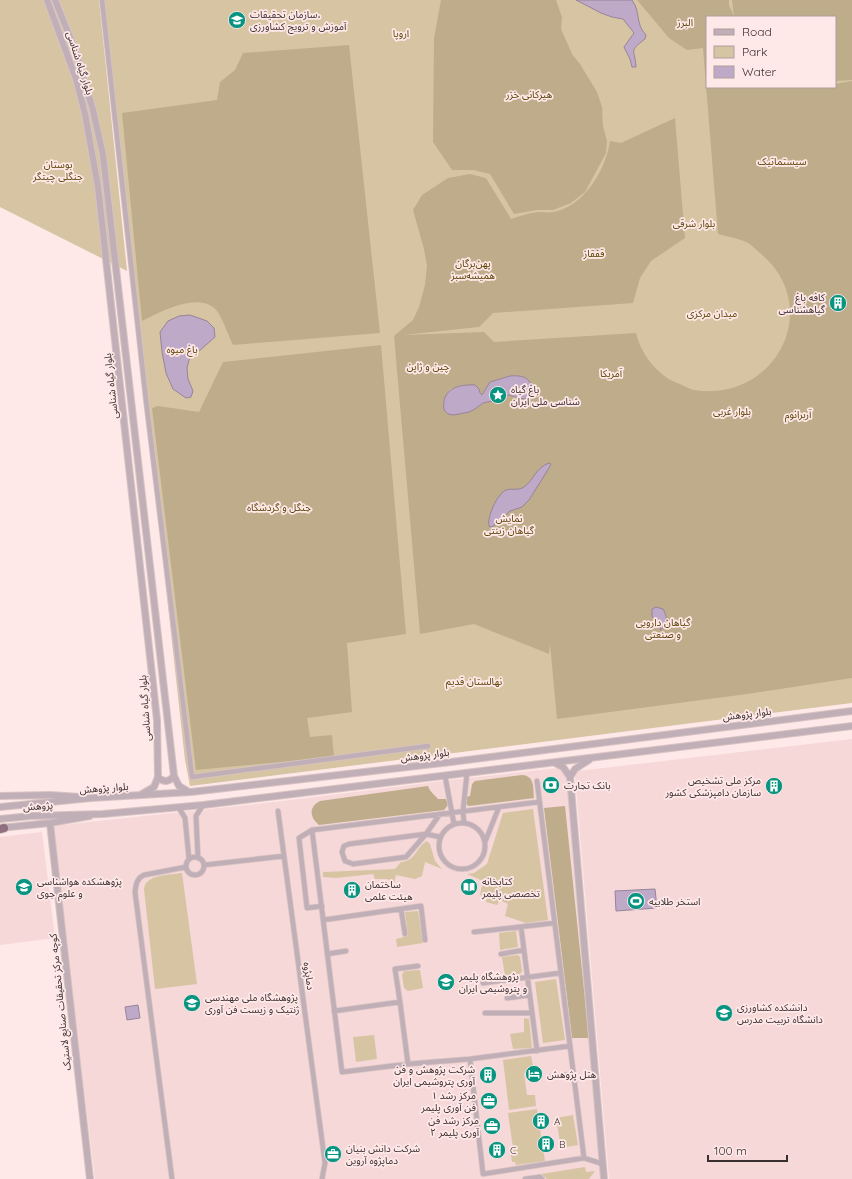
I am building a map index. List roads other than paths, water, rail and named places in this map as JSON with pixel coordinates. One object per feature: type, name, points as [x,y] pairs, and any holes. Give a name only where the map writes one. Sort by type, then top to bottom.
[{"type":"street","name":"بلوار گیاه شناسی","points":[[47,0],[76,78],[85,114],[98,188],[157,720],[158,777]]},
{"type":"street","name":"بلوار گیاه شناسی","points":[[55,0],[78,59],[93,110],[103,155],[174,776]]},
{"type":"street","points":[[102,0],[146,400],[192,777],[428,746]]},
{"type":"street","name":"بلوار پژوهش","points":[[0,807],[91,798],[191,792],[451,762],[852,711]]},
{"type":"street","points":[[2,828],[50,823],[103,814],[179,808],[592,758],[734,739],[852,726]]},
{"type":"street","points":[[570,777],[575,769],[592,758]]},
{"type":"street","points":[[554,762],[563,767],[570,777],[604,1178]]},
{"type":"street","points":[[464,823],[467,773]]},
{"type":"street","points":[[136,796],[154,787],[158,777],[166,782],[174,776],[179,786],[191,792]]},
{"type":"street","points":[[445,776],[454,824]]},
{"type":"street","points":[[537,781],[584,1158]]},
{"type":"street","points":[[0,796],[50,795],[91,798]]},
{"type":"street","points":[[322,906],[307,908],[299,838],[312,830],[539,802]]},
{"type":"street","points":[[198,858],[196,816],[203,805]]},
{"type":"street","points":[[485,842],[478,829],[472,825],[464,823],[454,824],[444,831],[440,837],[438,845],[439,852],[443,860],[448,865],[463,869],[470,868],[477,864],[482,858],[485,850],[485,842],[499,807]]},
{"type":"street","points":[[179,808],[185,818],[190,859]]},
{"type":"street","name":"دماپژوه","points":[[278,811],[325,1163],[322,1179]]},
{"type":"street","name":"پژوهش","points":[[0,819],[78,814],[103,814]]},
{"type":"street","points":[[440,814],[426,834],[406,857],[352,864],[345,861],[342,852],[344,846],[349,844],[426,834],[440,837]]},
{"type":"street","name":"کوچه مرکز تحقیقات صنایع لاستیک","points":[[50,823],[90,1179]]},
{"type":"street","points":[[312,830],[342,1072],[408,1064],[470,1059],[570,1046]]},
{"type":"street","points":[[204,865],[284,856]]},
{"type":"street","points":[[198,858],[203,862],[203,871],[196,875],[189,873],[186,864],[190,859],[198,858]]},
{"type":"street","points":[[172,1179],[135,892],[136,882],[144,875],[186,867]]},
{"type":"street","points":[[323,920],[421,906],[426,940]]},
{"type":"street","points":[[401,909],[405,934]]},
{"type":"street","points":[[474,932],[554,923]]},
{"type":"street","points":[[521,927],[537,1050]]},
{"type":"street","points":[[501,954],[524,950]]},
{"type":"street","points":[[327,954],[346,951]]},
{"type":"street","points":[[408,1064],[395,969],[418,966]]},
{"type":"street","points":[[483,983],[560,973]]},
{"type":"street","points":[[507,998],[530,995]]},
{"type":"street","points":[[334,1011],[400,1002]]},
{"type":"street","points":[[485,1013],[532,1013]]},
{"type":"street","points":[[470,1059],[483,1174],[584,1158],[603,1164]]},
{"type":"street","points":[[550,1077],[573,1074]]},
{"type":"street","points":[[525,1179],[540,1177],[542,1179]]},
{"type":"water","points":[[576,0],[632,0],[635,4],[640,27],[646,35],[645,39],[634,49],[636,67],[632,67],[624,47],[634,33],[623,19],[601,13]]},
{"type":"water","points":[[190,315],[207,321],[214,328],[215,337],[189,360],[187,368],[188,379],[193,391],[191,397],[186,398],[173,389],[166,373],[160,332],[168,321],[179,316]]},
{"type":"water","points":[[510,376],[522,377],[530,382],[533,390],[530,397],[524,399],[508,395],[483,403],[469,412],[454,415],[448,414],[444,410],[445,397],[452,389],[475,385],[482,395],[490,382]]},
{"type":"water","points":[[549,463],[551,464],[549,468],[529,500],[522,507],[510,511],[499,521],[495,521],[494,526],[490,527],[489,522],[491,512],[499,496],[506,490],[520,489],[524,487],[544,465]]},
{"type":"water","points":[[656,607],[663,609],[666,618],[665,626],[660,630],[660,622],[655,621],[652,616],[652,609]]},
{"type":"water","name":"استخر طلاییه","points":[[655,889],[657,908],[616,911],[615,891]]},
{"type":"water","points":[[138,1005],[140,1018],[127,1020],[125,1007]]},
{"type":"place","name":"سازمان تحقیقات، آموزش و ترویج کشاورزی","points":[[237,20]]},
{"type":"place","name":"کافه باغ گیاهشناسی","points":[[838,303]]},
{"type":"place","name":"باغ گیاه‌ شناسی ملی ایران","points":[[498,395]]},
{"type":"place","name":"بانک تجارت","points":[[551,785]]},
{"type":"place","name":"مرکز ملی تشخیص سازمان دامپزشکی کشور","points":[[774,786]]},
{"type":"place","name":"پژوهشکده هواشناسی و علوم جوی","points":[[24,887]]},
{"type":"place","name":"کتابخانه تخصصی پلیمر","points":[[469,887]]},
{"type":"place","name":"ساختمان هیئت علمی","points":[[352,890]]},
{"type":"place","name":"استخر طلاییه","points":[[636,901]]},
{"type":"place","name":"پژوهشگاه پلیمر و پتروشیمی ایران","points":[[446,982]]},
{"type":"place","name":"پژوهشگاه ملی مهندسی ژنتیک و زیست فن آوری","points":[[192,1003]]},
{"type":"place","name":"دانشکده کشاورزی دانشگاه تربیت مدرس","points":[[724,1013]]},
{"type":"place","name":"هتل پژوهش","points":[[534,1074]]},
{"type":"place","name":"شرکت پژوهش و فن آوری پتروشیمی ایران","points":[[488,1075]]},
{"type":"place","name":"۱ مرکز رشد فن آوری پلیمر","points":[[489,1101]]},
{"type":"place","name":"A","points":[[541,1121]]},
{"type":"place","name":"مرکز رشد فن آوری پلیمر ۲","points":[[492,1126]]},
{"type":"place","name":"B","points":[[546,1144]]},
{"type":"place","name":"C","points":[[497,1150]]},
{"type":"place","name":"شرکت دانش بنیان دماپژوه آروین","points":[[333,1154]]},
{"type":"park label","name":"البرز","points":[[685,22]]},
{"type":"park label","name":"اروپا","points":[[401,33]]},
{"type":"park label","name":"هیرکانی خزر","points":[[529,94]]},
{"type":"park label","name":"سیستماتیک","points":[[782,161]]},
{"type":"park label","name":"بوستان جنگلی چیتگر","points":[[58,170]]},
{"type":"park label","name":"بلوار شرقی","points":[[694,223]]},
{"type":"park label","name":"قفقاز","points":[[594,253]]},
{"type":"park label","name":"پهن‌برگان همیشه‌سبز","points":[[473,268]]},
{"type":"park label","name":"میدان مرکزی","points":[[712,313]]},
{"type":"park label","name":"باغ میوه","points":[[182,349]]},
{"type":"park label","name":"چین و ژاپن","points":[[428,366]]},
{"type":"park label","name":"آمریکا","points":[[611,373]]},
{"type":"park label","name":"بلوار غربی","points":[[732,411]]},
{"type":"park label","name":"آربرانوم","points":[[798,414]]},
{"type":"park label","name":"جنگل و گردشگاه","points":[[279,507]]},
{"type":"park label","name":"نمایش گیاهان زینتی","points":[[509,524]]},
{"type":"park label","name":"گیاهان دارویی و صنعتی","points":[[663,628]]},
{"type":"park label","name":"نهالستان قدیم","points":[[474,681]]}]
